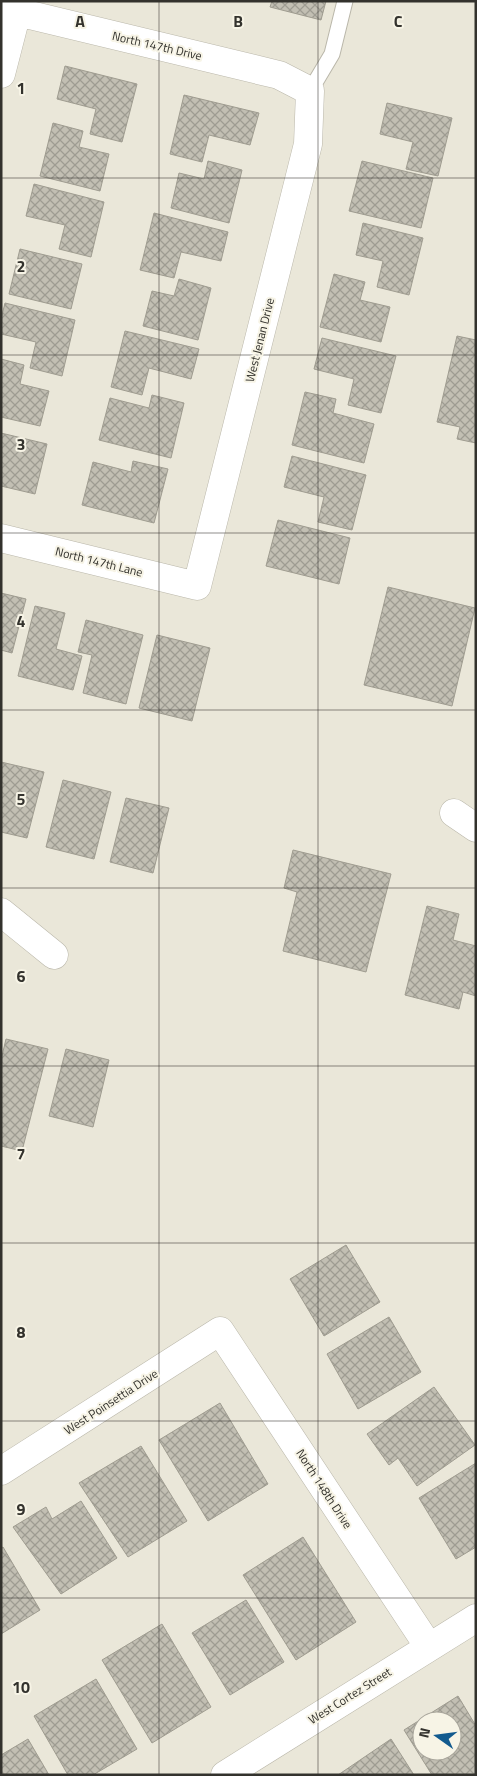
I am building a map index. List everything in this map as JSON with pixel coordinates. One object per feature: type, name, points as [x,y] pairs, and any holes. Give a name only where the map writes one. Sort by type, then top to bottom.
[{"type":"street","name":"North 147th Drive","points":[[9,10],[279,75],[310,91]]},
{"type":"street","points":[[1,74],[9,10]]},
{"type":"street","name":"West Jenan Drive","points":[[197,586],[308,144],[310,91]]},
{"type":"street","name":"North 147th Lane","points":[[1,538],[197,586]]},
{"type":"street","points":[[1,912],[54,955]]},
{"type":"street","name":"West Poinsettia Drive","points":[[1,1471],[220,1332]]},
{"type":"street","name":"North 148th Drive","points":[[220,1332],[429,1646]]},
{"type":"street","name":"West Cortez Street","points":[[225,1775],[476,1618]]},
{"type":"lane","points":[[310,91],[332,54],[345,1]]},
{"type":"building","points":[[272,1],[326,1],[321,20],[270,7]]},
{"type":"building","points":[[65,66],[137,84],[122,142],[90,134],[96,109],[57,99]]},
{"type":"building","points":[[184,95],[259,113],[250,145],[209,135],[202,162],[170,154]]},
{"type":"building","points":[[387,103],[452,118],[438,176],[406,169],[413,142],[380,134]]},
{"type":"building","points":[[53,123],[83,131],[79,147],[109,154],[100,191],[40,176]]},
{"type":"building","points":[[208,161],[242,170],[229,223],[171,208],[179,173],[204,179]]},
{"type":"building","points":[[362,161],[433,178],[421,228],[349,211]]},
{"type":"building","points":[[34,184],[104,202],[91,257],[59,249],[65,225],[26,216]]},
{"type":"building","points":[[154,213],[228,232],[221,261],[181,252],[174,278],[140,270]]},
{"type":"building","points":[[363,223],[423,238],[409,295],[377,287],[383,261],[356,255]]},
{"type":"building","points":[[20,249],[82,264],[71,309],[9,294]]},
{"type":"building","points":[[334,274],[365,282],[360,300],[390,307],[381,342],[320,327]]},
{"type":"building","points":[[179,279],[211,288],[198,340],[143,326],[152,291],[174,296]]},
{"type":"building","points":[[5,303],[75,320],[62,376],[30,368],[36,342],[1,334],[1,319]]},
{"type":"building","points":[[125,331],[199,349],[191,379],[149,368],[142,395],[111,387]]},
{"type":"building","points":[[457,336],[476,340],[476,443],[457,439],[460,427],[437,422]]},
{"type":"building","points":[[322,338],[396,356],[381,413],[348,405],[354,379],[314,369]]},
{"type":"building","points":[[1,359],[24,365],[20,384],[49,391],[40,426],[1,417]]},
{"type":"building","points":[[305,392],[336,399],[333,413],[374,424],[364,463],[292,445]]},
{"type":"building","points":[[152,395],[184,403],[171,458],[99,440],[110,398],[149,408]]},
{"type":"building","points":[[1,433],[47,444],[35,494],[1,486]]},
{"type":"building","points":[[292,456],[366,475],[352,530],[318,522],[324,497],[284,487]]},
{"type":"building","points":[[133,461],[168,469],[154,523],[82,505],[93,462],[131,472]]},
{"type":"building","points":[[278,520],[350,538],[339,584],[266,566]]},
{"type":"building","points":[[388,587],[475,608],[452,706],[364,685]]},
{"type":"building","points":[[1,593],[26,599],[12,653],[1,650]]},
{"type":"building","points":[[35,606],[65,613],[56,649],[82,656],[73,690],[18,676]]},
{"type":"building","points":[[86,620],[143,635],[126,704],[83,693],[92,655],[78,652]]},
{"type":"building","points":[[157,635],[210,648],[192,721],[139,708]]},
{"type":"building","points":[[1,762],[44,772],[27,838],[1,832]]},
{"type":"building","points":[[63,780],[111,792],[94,859],[46,847]]},
{"type":"building","points":[[126,798],[169,808],[153,873],[110,862]]},
{"type":"building","points":[[293,850],[391,874],[366,972],[283,951],[297,892],[284,888]]},
{"type":"building","points":[[427,906],[459,914],[453,940],[476,946],[476,996],[463,992],[459,1009],[405,995]]},
{"type":"building","points":[[6,1039],[48,1049],[22,1151],[1,1146],[1,1060]]},
{"type":"building","points":[[66,1049],[109,1060],[93,1127],[49,1116]]},
{"type":"building","points":[[346,1245],[380,1302],[324,1336],[290,1279]]},
{"type":"building","points":[[389,1317],[421,1372],[358,1409],[327,1354]]},
{"type":"building","points":[[434,1387],[475,1445],[417,1486],[398,1458],[389,1465],[367,1434]]},
{"type":"building","points":[[220,1403],[268,1484],[208,1521],[159,1440]]},
{"type":"building","points":[[141,1446],[187,1521],[128,1557],[79,1483]]},
{"type":"building","points":[[476,1463],[476,1547],[456,1559],[419,1498]]},
{"type":"building","points":[[81,1501],[117,1558],[61,1594],[13,1527],[46,1507],[52,1519]]},
{"type":"building","points":[[303,1537],[356,1622],[296,1660],[243,1575]]},
{"type":"building","points":[[3,1547],[40,1610],[1,1634],[1,1548]]},
{"type":"building","points":[[246,1600],[284,1662],[230,1695],[192,1633]]},
{"type":"building","points":[[162,1624],[211,1707],[152,1743],[102,1660]]},
{"type":"building","points":[[96,1679],[137,1749],[93,1775],[68,1775],[34,1716]]},
{"type":"building","points":[[458,1696],[476,1726],[476,1775],[432,1775],[423,1761],[462,1761],[462,1711],[434,1711]]},
{"type":"building","points":[[412,1725],[412,1743],[404,1730]]},
{"type":"building","points":[[28,1739],[49,1775],[1,1775],[1,1755]]},
{"type":"building","points":[[391,1739],[414,1775],[338,1775]]}]
